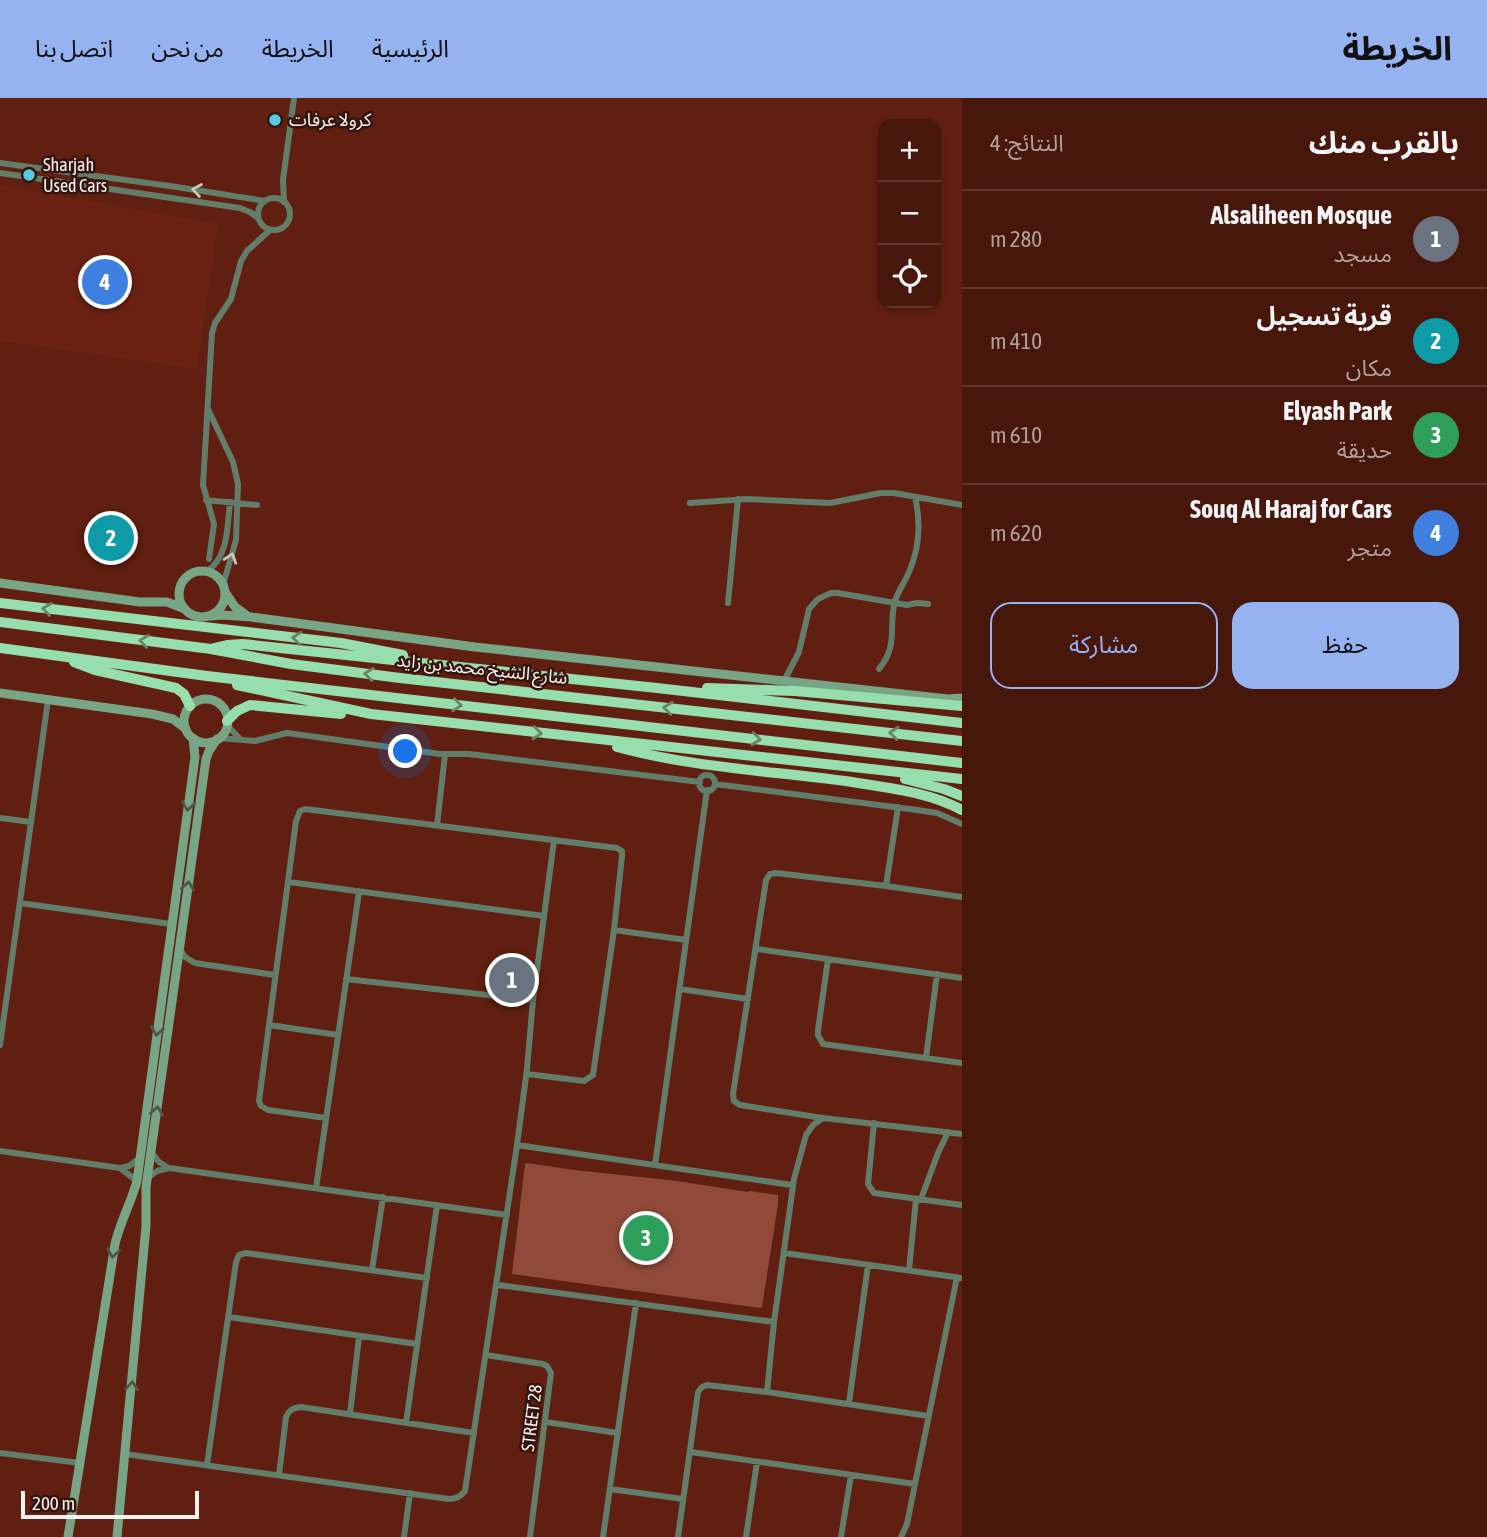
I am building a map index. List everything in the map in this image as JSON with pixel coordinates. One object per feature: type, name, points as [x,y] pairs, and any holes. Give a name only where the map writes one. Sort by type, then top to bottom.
[{"type":"highway","points":[[0,603],[341,643],[399,653],[437,664]]},
{"type":"highway","name":"شارع الشيخ محمد بن زايد","points":[[0,622],[211,649],[291,664],[400,678],[962,741]]},
{"type":"highway","points":[[211,649],[243,644],[962,723]]},
{"type":"highway","points":[[0,648],[207,676],[962,763]]},
{"type":"highway","points":[[62,657],[94,670],[176,688],[184,694],[188,708]]},
{"type":"highway","points":[[207,676],[269,693],[371,715]]},
{"type":"highway","points":[[657,688],[795,691],[962,706]]},
{"type":"highway","points":[[227,723],[232,715],[243,707],[257,705],[652,744],[962,779]]},
{"type":"highway","points":[[912,717],[962,718]]},
{"type":"highway","points":[[595,740],[704,764],[831,779],[912,793],[962,810]]},
{"type":"highway","points":[[861,769],[944,789],[962,796]]},
{"type":"main road","points":[[185,609],[181,602],[184,580],[198,572],[206,572],[219,579],[235,607],[251,617]]},
{"type":"main road","points":[[0,583],[146,603],[167,602],[197,617],[251,617],[475,647],[948,699],[962,698]]},
{"type":"main road","points":[[158,601],[181,587]]},
{"type":"main road","points":[[211,616],[222,607],[224,589]]},
{"type":"main road","points":[[0,693],[174,715],[201,699],[214,701],[224,709],[227,723],[206,759],[145,1196],[146,1226],[117,1537]]},
{"type":"main road","points":[[186,729],[185,716],[188,708]]},
{"type":"main road","points":[[155,714],[175,720],[193,738],[203,742],[218,738]]},
{"type":"main road","points":[[68,1537],[114,1244],[137,1181],[195,757],[193,738]]},
{"type":"main road","points":[[184,832],[190,834],[192,855]]},
{"type":"street","points":[[0,173],[240,208],[250,212],[258,218],[261,225],[270,230],[281,229],[288,221],[289,211],[284,202],[283,180],[294,98]]},
{"type":"street","points":[[0,163],[265,201],[275,198],[284,202]]},
{"type":"street","points":[[258,218],[260,207],[265,201]]},
{"type":"street","points":[[209,559],[214,524],[203,485],[213,328],[231,299],[241,261],[247,251],[270,230]]},
{"type":"street","points":[[207,407],[235,470],[238,484],[235,549],[224,589]]},
{"type":"street","points":[[690,503],[761,499],[830,503],[881,493],[962,505]]},
{"type":"street","points":[[879,669],[890,651],[894,603],[917,548],[919,523],[915,497]]},
{"type":"street","points":[[728,603],[738,499]]},
{"type":"street","points":[[206,500],[257,505]]},
{"type":"street","points":[[206,572],[221,556],[230,502]]},
{"type":"street","points":[[784,681],[799,652],[809,610],[818,598],[838,593],[906,605],[928,604]]},
{"type":"street","points":[[0,1045],[3,1007],[48,700]]},
{"type":"street","points":[[227,723],[242,740]]},
{"type":"street","points":[[218,738],[255,741],[287,733],[445,755],[470,754],[700,782]]},
{"type":"street","points":[[437,825],[445,755]]},
{"type":"street","points":[[708,775],[713,778],[715,784],[712,789],[706,790],[702,789],[700,782],[702,777],[708,775]]},
{"type":"street","points":[[715,784],[937,813],[962,824]]},
{"type":"street","points":[[655,1165],[706,790]]},
{"type":"street","points":[[886,886],[898,807]]},
{"type":"street","points":[[326,1118],[268,1110],[261,1106],[259,1097],[296,821],[300,811],[305,809],[617,848],[621,851],[614,930],[593,1075],[584,1081],[527,1074]]},
{"type":"street","points":[[0,818],[31,822]]},
{"type":"street","points":[[125,1454],[449,1499],[461,1496],[465,1491],[498,1284],[527,1074],[533,1000],[554,840]]},
{"type":"street","points":[[962,897],[770,874],[766,880],[733,1094],[734,1101],[740,1105],[962,1134]]},
{"type":"street","points":[[289,882],[544,916]]},
{"type":"street","points":[[316,1188],[359,892]]},
{"type":"street","points":[[20,903],[172,924]]},
{"type":"street","points":[[614,930],[686,940]]},
{"type":"street","points":[[179,948],[185,957],[195,962],[275,975]]},
{"type":"street","points":[[757,948],[962,978]]},
{"type":"street","points":[[828,959],[818,1030],[820,1040],[828,1045],[962,1063]]},
{"type":"street","points":[[176,973],[195,962]]},
{"type":"street","points":[[926,1058],[937,974]]},
{"type":"street","points":[[346,979],[533,1000]]},
{"type":"street","points":[[680,989],[748,999]]},
{"type":"street","points":[[269,1025],[338,1035]]},
{"type":"street","points":[[767,1392],[792,1185],[806,1135],[813,1125],[824,1118]]},
{"type":"street","points":[[874,1123],[868,1178],[870,1189],[879,1194],[962,1205]]},
{"type":"street","points":[[909,1270],[918,1199],[948,1132]]},
{"type":"street","points":[[517,1146],[792,1185]]},
{"type":"street","points":[[0,1152],[120,1168],[133,1164],[140,1158]]},
{"type":"street","points":[[152,1153],[159,1162],[169,1168]]},
{"type":"street","points":[[120,1168],[137,1181]]},
{"type":"street","points":[[148,1178],[157,1171],[169,1168],[507,1215]]},
{"type":"street","points":[[372,1270],[383,1198]]},
{"type":"street","points":[[406,1423],[437,1205]]},
{"type":"street","points":[[207,1465],[239,1255],[242,1253],[427,1278]]},
{"type":"street","points":[[785,1253],[959,1278],[901,1537]]},
{"type":"street","points":[[849,1403],[868,1265]]},
{"type":"street","points":[[498,1284],[774,1322]]},
{"type":"street","points":[[603,1537],[636,1303]]},
{"type":"street","points":[[229,1317],[417,1344]]},
{"type":"street","points":[[350,1415],[359,1337]]},
{"type":"street","name":"STREET 28","points":[[486,1355],[547,1366],[550,1369],[546,1422],[530,1537]]},
{"type":"street","points":[[678,1537],[697,1397],[702,1387],[712,1385],[767,1392],[929,1416]]},
{"type":"street","points":[[279,1475],[286,1417],[291,1409],[300,1407],[474,1433]]},
{"type":"street","points":[[546,1422],[618,1433]]},
{"type":"street","points":[[691,1452],[915,1484]]},
{"type":"street","points":[[0,1453],[80,1463]]},
{"type":"street","points":[[746,1537],[757,1462]]},
{"type":"street","points":[[841,1537],[851,1475]]},
{"type":"street","points":[[610,1489],[683,1499]]},
{"type":"street","points":[[404,1537],[410,1493]]},
{"type":"shaded area","points":[[0,185],[218,224],[197,369],[0,341]]},
{"type":"shaded area","points":[[527,1163],[778,1195],[762,1307],[512,1274]]},
{"type":"place","name":"كرولا عرفات","points":[[275,120]]},
{"type":"place","name":"Sharjah Used Cars","points":[[29,175]]},
{"type":"place","name":"Souq Al Haraj for Cars","points":[[105,282]]},
{"type":"place","name":"قرية تسجيل","points":[[111,538]]},
{"type":"place","name":"Alsaliheen Mosque","points":[[512,980]]},
{"type":"place","name":"Elyash Park","points":[[646,1238]]}]
